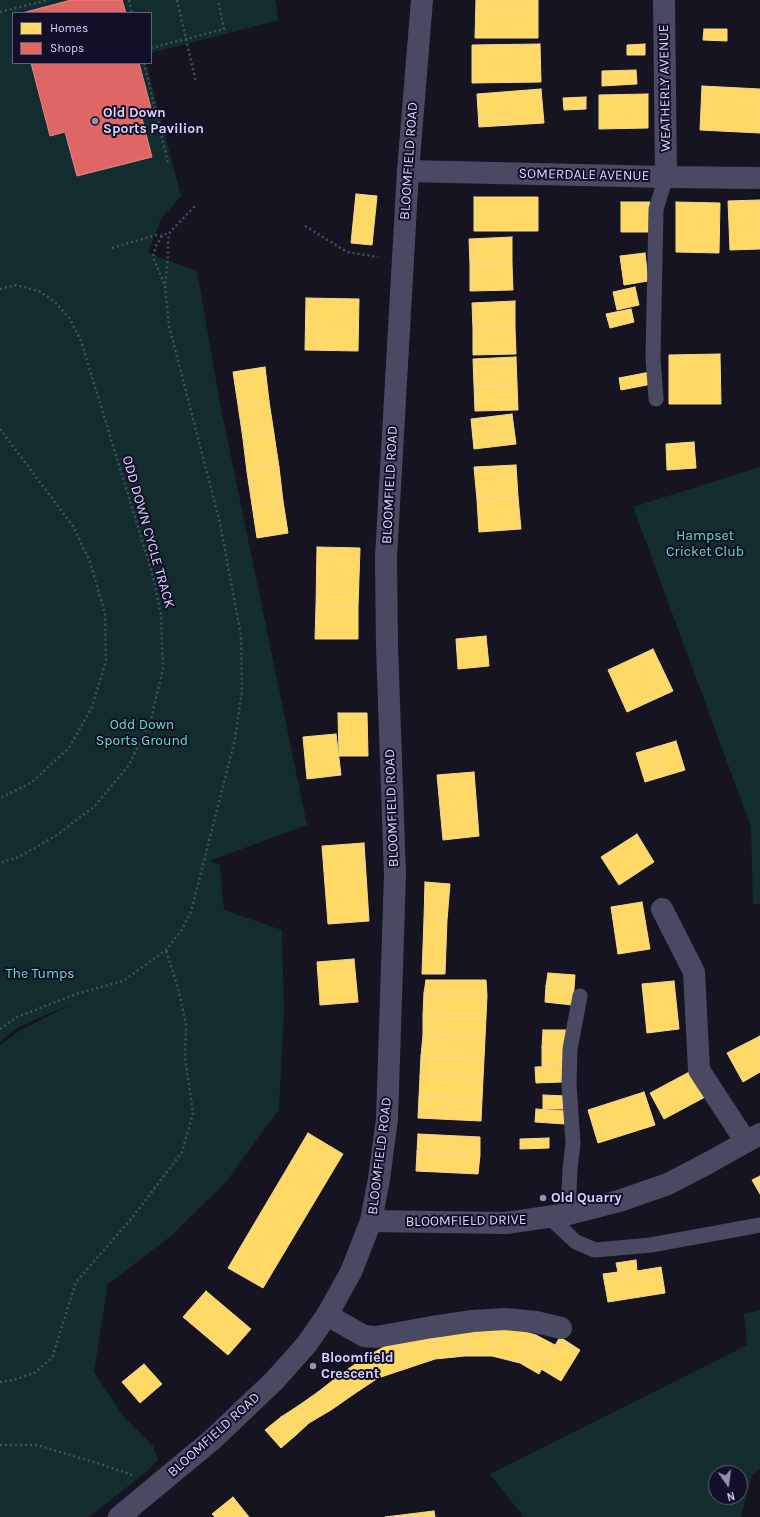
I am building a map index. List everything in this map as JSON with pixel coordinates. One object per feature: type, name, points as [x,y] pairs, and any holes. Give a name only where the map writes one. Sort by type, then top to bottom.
[{"type":"street","name":"BLOOMFIELD ROAD","points":[[119,1517],[213,1439],[276,1380],[307,1344],[327,1315],[351,1272],[371,1222],[379,1179],[387,1119],[395,875],[387,646],[386,557],[408,171],[422,0]]},
{"type":"street","name":"WEATHERLY AVENUE","points":[[664,0],[666,177]]},
{"type":"street","name":"SOMERDALE AVENUE","points":[[408,171],[760,178]]},
{"type":"street","points":[[662,909],[694,972],[699,1070],[753,1138]]},
{"type":"street","name":"BLOOMFIELD DRIVE","points":[[371,1222],[506,1223],[559,1216],[619,1201],[668,1184],[753,1138]]},
{"type":"street","points":[[327,1315],[364,1336],[376,1337],[432,1326],[505,1319],[536,1322],[561,1328]]},
{"type":"lane","points":[[656,399],[653,358],[656,209],[666,177]]},
{"type":"lane","points":[[580,996],[570,1049],[569,1084],[573,1143],[570,1169],[559,1216],[576,1242],[595,1250],[651,1245],[760,1225]]},
{"type":"path","points":[[0,12],[49,0]]},
{"type":"path","points":[[129,0],[132,12]]},
{"type":"path","points":[[177,0],[185,40],[196,82]]},
{"type":"path","points":[[152,48],[224,29],[218,0]]},
{"type":"path","points":[[144,64],[168,163]]},
{"type":"path","points":[[165,286],[153,257],[156,246],[162,236],[170,232],[196,205]]},
{"type":"path","points":[[305,226],[347,252],[379,258],[403,259]]},
{"type":"path","points":[[0,1029],[17,1017],[76,994],[123,980],[166,950],[181,931],[191,912],[235,739],[242,691],[241,636],[220,523],[169,326],[165,286],[168,240],[170,232]]},
{"type":"path","points":[[112,248],[156,235],[162,236]]},
{"type":"path","name":"ODD DOWN CYCLE TRACK","points":[[0,290],[16,285],[39,292],[55,302],[70,320],[81,341],[152,572],[161,614],[164,669],[151,719],[129,765],[95,806],[57,836],[19,856],[0,863]]},
{"type":"path","points":[[0,429],[73,526],[90,562],[105,613],[106,661],[92,707],[69,748],[31,783],[0,798]]},
{"type":"path","points":[[0,1382],[14,1380],[34,1372],[52,1358],[76,1282],[132,1218],[182,1152],[193,1113],[185,1058],[186,1026],[179,992],[166,950]]},
{"type":"path","points":[[0,1445],[37,1445],[137,1476],[139,1480],[147,1474],[156,1486]]},
{"type":"green space","name":"Odd Down Sports Ground","points":[[0,0],[275,0],[279,20],[152,53],[152,12],[12,12],[12,64],[146,64],[181,196],[161,219],[148,253],[197,271],[220,403],[307,825],[209,861],[220,865],[224,910],[282,930],[284,1012],[279,1110],[225,1183],[171,1236],[108,1284],[94,1372],[123,1416],[153,1446],[158,1460],[146,1472],[89,1517],[0,1517],[0,1045],[19,1031],[72,1004],[18,1027],[0,1042]]},
{"type":"green space","name":"Hampset Cricket Club","points":[[760,467],[760,903],[753,905],[751,827],[633,507]]},
{"type":"green space","points":[[760,1310],[760,1469],[752,1475],[748,1490],[748,1465],[708,1465],[708,1505],[744,1505],[741,1517],[524,1517],[490,1474],[747,1345],[744,1314]]},
{"type":"building: Homes","points":[[476,0],[538,0],[538,38],[475,38]]},
{"type":"building: Homes","points":[[704,29],[727,29],[727,41],[703,40]]},
{"type":"building: Homes","points":[[540,44],[541,82],[472,83],[472,45]]},
{"type":"building: Homes","points":[[645,44],[645,55],[627,55],[627,45]]},
{"type":"building: Homes","points":[[636,70],[637,84],[602,86],[602,71]]},
{"type":"building: Homes","points":[[702,86],[760,89],[760,133],[700,130]]},
{"type":"building: Homes","points":[[541,89],[544,123],[479,127],[477,94]]},
{"type":"building: Homes","points":[[648,94],[648,128],[599,129],[599,95]]},
{"type":"building: Homes","points":[[586,97],[586,109],[564,110],[563,98]]},
{"type":"building: Homes","points":[[356,194],[377,196],[372,245],[351,243]]},
{"type":"building: Homes","points":[[474,197],[538,197],[538,231],[474,231]]},
{"type":"building: Homes","points":[[760,200],[760,249],[730,250],[728,201]]},
{"type":"building: Homes","points":[[621,202],[650,202],[650,232],[621,232]]},
{"type":"building: Homes","points":[[676,202],[720,203],[719,253],[676,252]]},
{"type":"building: Homes","points":[[512,237],[512,264],[470,265],[469,239]]},
{"type":"building: Homes","points":[[645,253],[648,281],[624,285],[620,256]]},
{"type":"building: Homes","points":[[512,264],[513,290],[470,291],[470,265]]},
{"type":"building: Homes","points":[[635,287],[639,305],[617,310],[613,292]]},
{"type":"building: Homes","points":[[306,298],[359,299],[358,351],[305,350]]},
{"type":"building: Homes","points":[[515,301],[515,328],[473,329],[472,303]]},
{"type":"building: Homes","points":[[631,309],[634,322],[610,328],[606,314]]},
{"type":"building: Homes","points":[[515,328],[516,354],[473,355],[473,329]]},
{"type":"building: Homes","points":[[720,354],[721,404],[669,404],[669,355]]},
{"type":"building: Homes","points":[[516,357],[517,384],[474,385],[473,359]]},
{"type":"building: Homes","points":[[265,367],[269,401],[238,405],[233,372]]},
{"type":"building: Homes","points":[[650,372],[652,384],[621,390],[619,378]]},
{"type":"building: Homes","points":[[517,384],[518,410],[475,411],[474,385]]},
{"type":"building: Homes","points":[[269,401],[274,434],[243,439],[238,405]]},
{"type":"building: Homes","points":[[512,414],[516,444],[474,449],[471,419]]},
{"type":"building: Homes","points":[[274,434],[279,467],[247,472],[243,439]]},
{"type":"building: Homes","points":[[694,442],[696,468],[667,470],[666,444]]},
{"type":"building: Homes","points":[[516,465],[518,497],[477,500],[474,467]]},
{"type":"building: Homes","points":[[279,467],[283,501],[252,505],[247,472]]},
{"type":"building: Homes","points":[[518,497],[521,529],[479,532],[477,500]]},
{"type":"building: Homes","points":[[283,501],[288,533],[257,538],[252,505]]},
{"type":"building: Homes","points":[[317,547],[360,548],[358,607],[316,606]]},
{"type":"building: Homes","points":[[316,606],[358,607],[358,639],[315,639]]},
{"type":"building: Homes","points":[[486,636],[489,666],[458,669],[456,639]]},
{"type":"building: Homes","points":[[653,649],[673,691],[627,712],[608,670]]},
{"type":"building: Homes","points":[[338,713],[367,713],[368,756],[339,756]]},
{"type":"building: Homes","points":[[336,734],[341,775],[307,779],[303,737]]},
{"type":"building: Homes","points":[[676,741],[685,770],[665,776],[656,747]]},
{"type":"building: Homes","points":[[656,747],[665,776],[645,782],[636,753]]},
{"type":"building: Homes","points":[[474,772],[479,836],[443,840],[437,775]]},
{"type":"building: Homes","points":[[637,834],[654,862],[619,885],[601,857]]},
{"type":"building: Homes","points":[[364,843],[369,921],[328,924],[322,846]]},
{"type":"building: Homes","points":[[425,882],[450,884],[447,920],[424,919]]},
{"type":"building: Homes","points":[[642,902],[650,949],[618,954],[611,907]]},
{"type":"building: Homes","points":[[424,919],[447,920],[445,974],[422,974]]},
{"type":"building: Homes","points":[[354,959],[358,1002],[320,1005],[317,962]]},
{"type":"building: Homes","points":[[548,973],[575,975],[574,989],[546,986]]},
{"type":"building: Homes","points":[[426,980],[486,980],[487,996],[424,993]]},
{"type":"building: Homes","points":[[674,981],[679,1029],[647,1033],[642,984]]},
{"type":"building: Homes","points":[[546,986],[574,989],[572,1005],[545,1002]]},
{"type":"building: Homes","points":[[424,993],[487,996],[486,1017],[423,1014]]},
{"type":"building: Homes","points":[[423,1014],[486,1017],[485,1038],[423,1035]]},
{"type":"building: Homes","points":[[543,1030],[567,1030],[566,1047],[542,1047]]},
{"type":"building: Homes","points":[[423,1035],[485,1038],[484,1059],[421,1056]]},
{"type":"building: Homes","points":[[760,1036],[760,1072],[743,1082],[727,1053]]},
{"type":"building: Homes","points":[[542,1047],[566,1047],[568,1066],[542,1066]]},
{"type":"building: Homes","points":[[421,1056],[484,1059],[483,1079],[420,1076]]},
{"type":"building: Homes","points":[[562,1066],[562,1082],[536,1083],[535,1067]]},
{"type":"building: Homes","points":[[693,1070],[707,1096],[664,1119],[650,1093]]},
{"type":"building: Homes","points":[[420,1076],[483,1079],[482,1100],[419,1097]]},
{"type":"building: Homes","points":[[644,1092],[655,1125],[598,1143],[588,1110]]},
{"type":"building: Homes","points":[[543,1095],[567,1096],[566,1109],[543,1109]]},
{"type":"building: Homes","points":[[419,1097],[482,1100],[481,1121],[418,1118]]},
{"type":"building: Homes","points":[[536,1109],[565,1111],[565,1124],[535,1122]]},
{"type":"building: Homes","points":[[308,1133],[343,1154],[263,1288],[228,1268]]},
{"type":"building: Homes","points":[[418,1134],[480,1137],[480,1155],[417,1152]]},
{"type":"building: Homes","points":[[549,1138],[549,1148],[520,1149],[520,1139]]},
{"type":"building: Homes","points":[[417,1152],[480,1155],[478,1174],[416,1171]]},
{"type":"building: Homes","points":[[760,1176],[760,1194],[752,1180]]},
{"type":"building: Homes","points":[[636,1260],[637,1271],[661,1267],[665,1293],[608,1302],[603,1274],[618,1272],[616,1263]]},
{"type":"building: Homes","points":[[206,1291],[251,1329],[228,1355],[183,1317]]},
{"type":"building: Homes","points":[[500,1325],[492,1356],[465,1356],[465,1328]]},
{"type":"building: Homes","points":[[500,1325],[536,1335],[520,1363],[492,1356]]},
{"type":"building: Homes","points":[[465,1328],[465,1356],[435,1359],[431,1331]]},
{"type":"building: Homes","points":[[431,1331],[435,1359],[405,1369],[398,1339]]},
{"type":"building: Homes","points":[[536,1335],[555,1345],[539,1374],[520,1363]]},
{"type":"building: Homes","points":[[560,1337],[580,1350],[561,1381],[541,1369]]},
{"type":"building: Homes","points":[[398,1339],[405,1369],[378,1378],[364,1358]]},
{"type":"building: Homes","points":[[364,1358],[378,1378],[354,1394],[341,1374]]},
{"type":"building: Homes","points":[[144,1364],[162,1384],[140,1403],[122,1382]]},
{"type":"building: Homes","points":[[341,1374],[354,1394],[331,1410],[318,1392]]},
{"type":"building: Homes","points":[[318,1392],[331,1410],[309,1423],[298,1406]]},
{"type":"building: Homes","points":[[298,1406],[309,1423],[296,1435],[281,1417]]},
{"type":"building: Homes","points":[[281,1417],[296,1435],[281,1448],[265,1430]]},
{"type":"building: Homes","points":[[233,1497],[249,1517],[215,1517],[212,1514]]},
{"type":"building: Homes","points":[[434,1511],[435,1517],[385,1517]]},
{"type":"building: Shops","points":[[71,0],[122,0],[126,12],[26,12]]},
{"type":"building: Shops","name":"Old Down Sports Pavilion","points":[[31,64],[139,64],[151,108],[140,111],[152,157],[77,176],[65,132],[50,136]]},
{"type":"place","name":"Old Down Sports Pavilion","points":[[95,121]]},
{"type":"place","name":"Old Quarry","points":[[543,1198]]},
{"type":"place","name":"Bloomfield Crescent","points":[[313,1366]]},
{"type":"park label","name":"The Tumps","points":[[40,974]]}]
